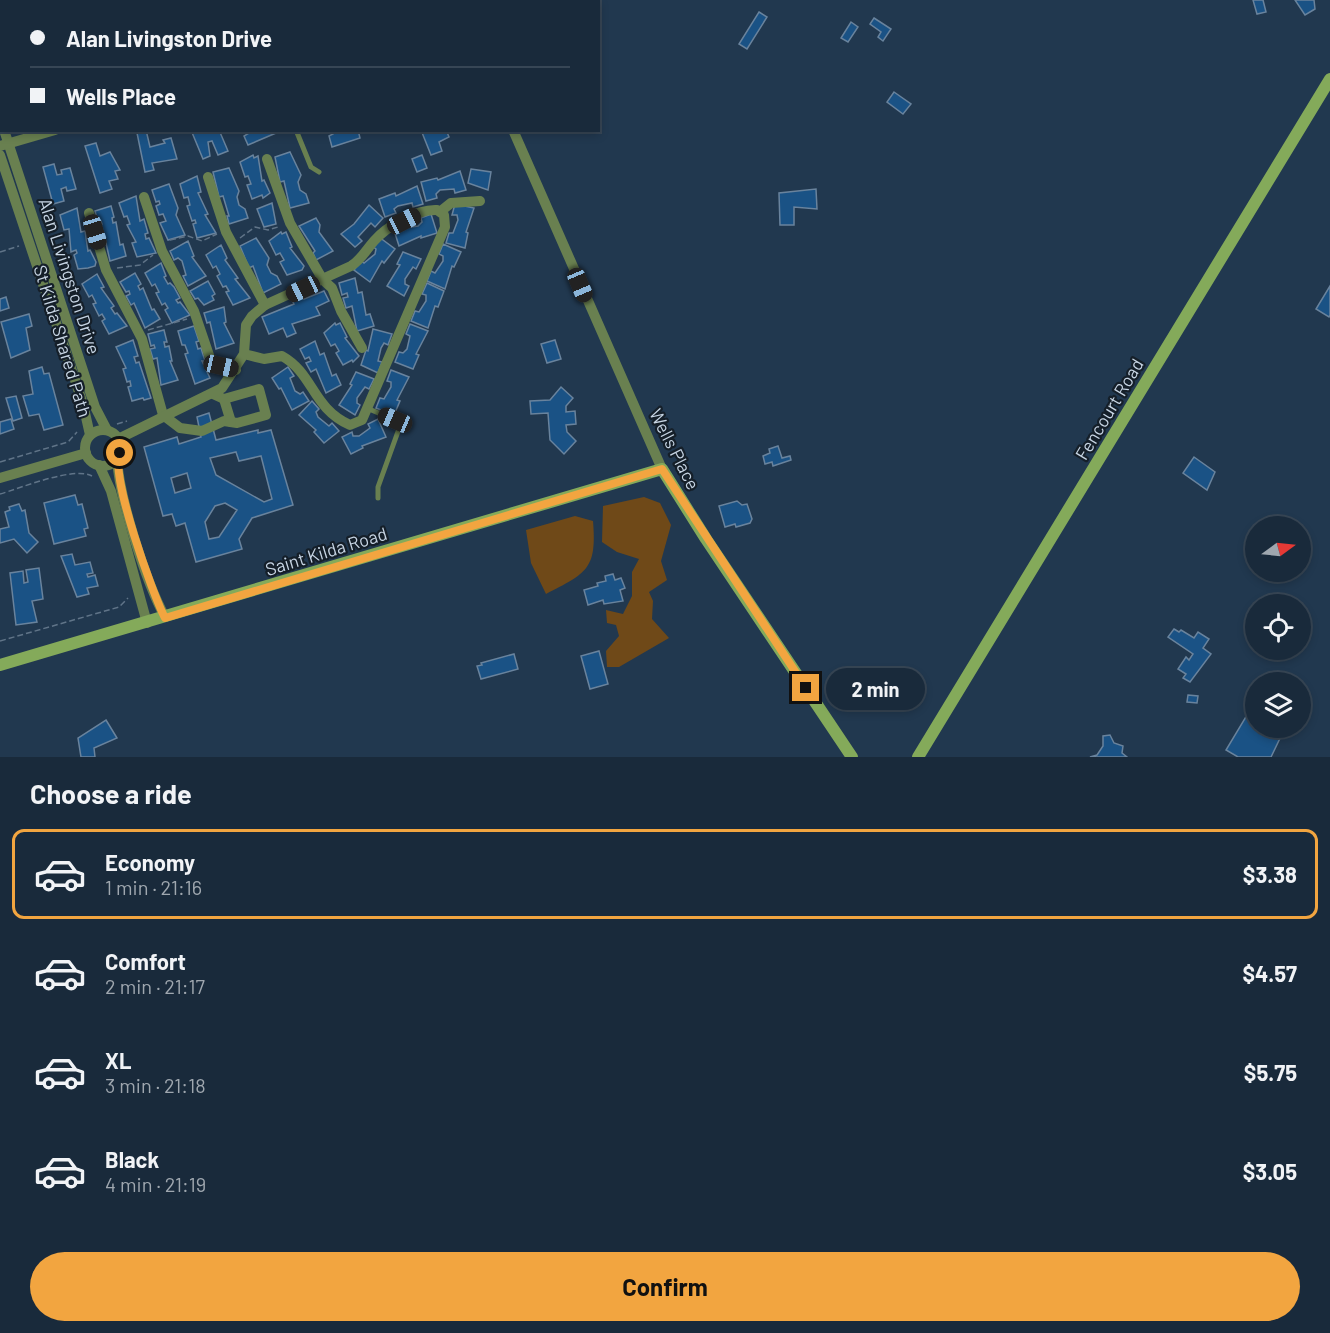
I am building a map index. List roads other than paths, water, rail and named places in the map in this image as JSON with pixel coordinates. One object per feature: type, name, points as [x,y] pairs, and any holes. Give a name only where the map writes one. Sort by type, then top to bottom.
[{"type":"street","name":"Fencourt Road","points":[[918,757],[1330,80]]},
{"type":"street","points":[[4,145],[48,132]]},
{"type":"street","name":"Wells Place","points":[[514,132],[662,469],[705,539],[852,757]]},
{"type":"street","name":"Alan Livingston Drive","points":[[4,145],[94,404],[107,430]]},
{"type":"street","name":"Alan Livingston Drive","points":[[0,155],[82,404],[90,435]]},
{"type":"street","points":[[267,159],[291,223],[323,279],[332,288],[341,311],[362,348]]},
{"type":"street","points":[[208,177],[226,231],[265,304]]},
{"type":"street","points":[[144,197],[161,248],[195,315],[210,358],[221,366],[236,370]]},
{"type":"street","points":[[441,211],[452,203],[480,201]]},
{"type":"street","points":[[118,439],[222,388],[236,370],[244,354],[246,325],[265,304],[323,279],[360,259],[374,241],[390,228],[417,214],[432,209],[441,211],[444,215],[445,227],[369,409],[362,420],[350,425],[326,411],[298,366],[282,356],[264,359],[244,354]]},
{"type":"street","points":[[89,213],[106,270],[140,336],[163,415],[180,428],[192,431],[202,431],[224,422],[266,415],[259,389],[224,399],[213,394]]},
{"type":"street","points":[[224,399],[231,422]]},
{"type":"street","points":[[117,458],[109,464],[99,465],[91,461],[86,453],[85,444],[90,435],[98,430],[107,430],[118,439],[120,448],[117,458],[120,485],[150,585],[165,618]]},
{"type":"street","points":[[0,478],[86,453]]},
{"type":"street","points":[[99,465],[111,491],[147,622]]},
{"type":"street","name":"Saint Kilda Road","points":[[0,665],[662,469]]},
{"type":"lane","points":[[297,132],[311,167],[319,172]]},
{"type":"lane","points":[[369,409],[395,420],[400,426],[378,487],[378,498]]}]
